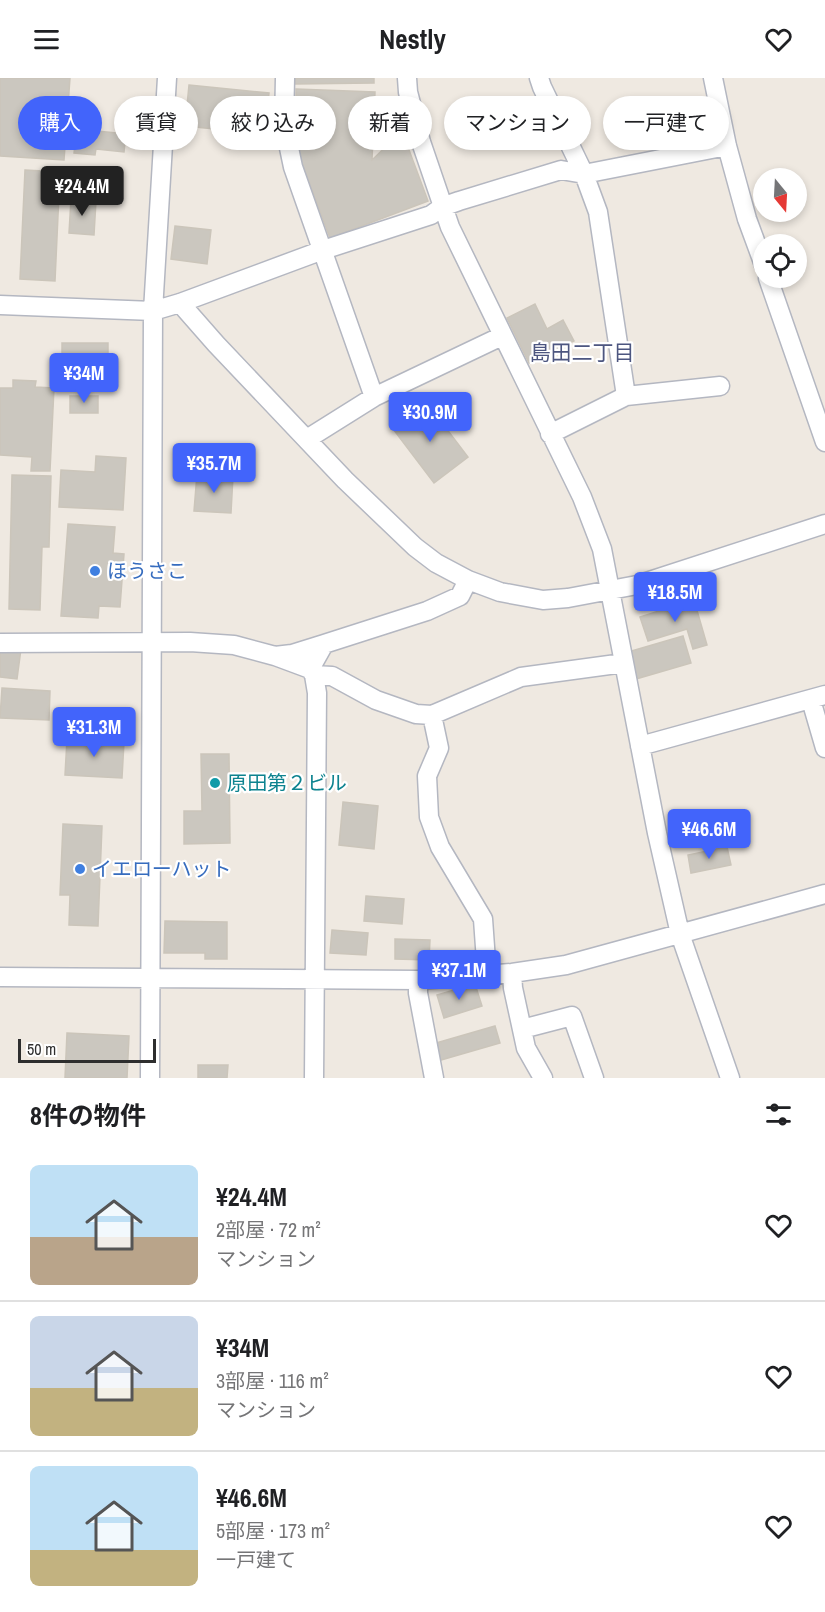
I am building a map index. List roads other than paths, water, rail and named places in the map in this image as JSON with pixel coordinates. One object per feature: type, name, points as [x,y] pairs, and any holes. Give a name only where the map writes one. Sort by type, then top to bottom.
[{"type":"street","points":[[150,1078],[153,311],[167,78]]},
{"type":"street","points":[[285,78],[284,124],[293,167],[374,397]]},
{"type":"street","points":[[407,78],[408,92],[421,142],[442,207],[502,336],[582,497],[602,549],[640,746],[680,934],[730,1078]]},
{"type":"street","points":[[539,78],[584,174],[598,212],[626,396]]},
{"type":"street","points":[[713,78],[717,96]]},
{"type":"street","points":[[0,305],[153,311],[323,250],[431,215],[442,207],[561,170],[584,174],[707,150]]},
{"type":"street","points":[[728,150],[753,235]]},
{"type":"street","points":[[771,288],[825,442]]},
{"type":"street","points":[[180,303],[345,480],[415,547],[436,563],[468,580],[500,592],[543,600],[568,598],[637,585],[825,524]]},
{"type":"street","points":[[307,440],[374,397],[502,336]]},
{"type":"street","points":[[550,434],[626,396],[720,386]]},
{"type":"street","points":[[275,656],[292,654],[438,606],[460,596],[468,580]]},
{"type":"street","points":[[0,643],[190,642],[234,645],[275,656],[312,672],[332,676],[376,700],[416,714],[432,715],[521,677],[624,663]]},
{"type":"street","points":[[314,1078],[317,693],[312,672],[324,644]]},
{"type":"street","points":[[640,746],[818,697],[825,748]]},
{"type":"street","points":[[432,715],[439,748],[427,776],[429,818],[440,847],[483,919],[488,975]]},
{"type":"street","points":[[0,977],[418,980],[512,974],[566,965],[825,894]]},
{"type":"street","points":[[512,974],[526,1048],[543,1078]]},
{"type":"street","points":[[418,980],[418,993],[434,1078]]},
{"type":"street","points":[[522,1029],[572,1016],[594,1078]]},
{"type":"place","name":"ほうさこ","points":[[95,571]]},
{"type":"place","name":"原田第２ビル","points":[[215,783]]},
{"type":"place","name":"イエローハット","points":[[80,869]]},
{"type":"district","name":"島田二丁目","points":[[582,353]]}]
